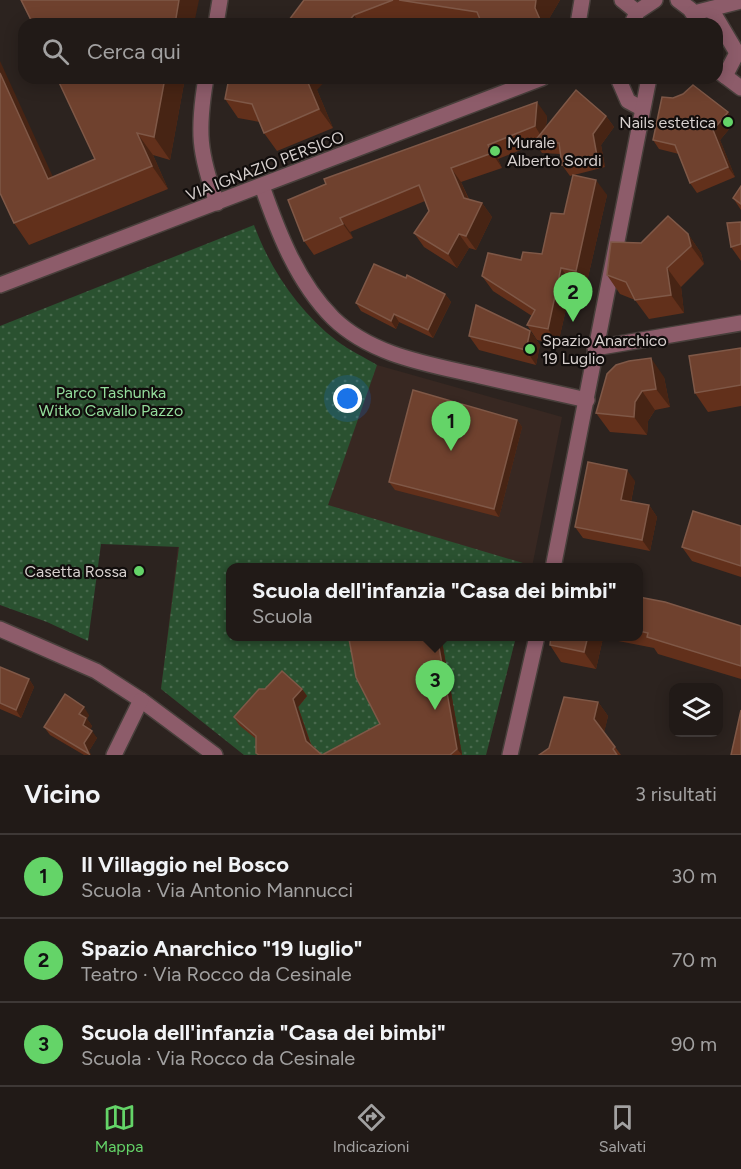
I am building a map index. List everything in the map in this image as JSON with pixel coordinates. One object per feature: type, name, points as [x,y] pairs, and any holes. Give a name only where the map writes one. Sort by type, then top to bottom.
[{"type":"street","points":[[217,18],[220,0]]},
{"type":"street","points":[[579,18],[582,0]]},
{"type":"street","points":[[622,0],[634,18],[655,0]]},
{"type":"street","points":[[678,0],[696,18]]},
{"type":"street","points":[[698,18],[711,9],[741,1]]},
{"type":"street","points":[[711,9],[716,18]]},
{"type":"street","points":[[723,29],[737,52],[723,70]]},
{"type":"street","points":[[723,74],[741,88]]},
{"type":"street","points":[[205,84],[199,131],[204,166],[217,203]]},
{"type":"street","name":"VIA IGNAZIO PERSICO","points":[[0,285],[526,84]]},
{"type":"street","points":[[621,84],[628,101],[641,108]]},
{"type":"street","points":[[554,563],[647,84]]},
{"type":"street","points":[[262,186],[283,240],[306,285],[333,318],[348,331],[389,353],[587,400]]},
{"type":"street","points":[[595,348],[741,323]]},
{"type":"street","points":[[0,629],[96,670],[215,755]]},
{"type":"street","points":[[510,755],[536,641]]},
{"type":"street","points":[[114,755],[141,700]]},
{"type":"shaded area","points":[[377,365],[562,417],[533,563],[226,563],[226,641],[515,641],[486,755],[244,755],[161,689],[185,485]]},
{"type":"green space","name":"Parco Tashunka Witko Cavallo Pazzo","points":[[254,225],[277,273],[310,317],[337,341],[377,365],[328,505],[523,563],[226,563],[226,641],[381,641],[414,742],[319,755],[312,748],[298,707],[307,696],[261,743],[262,755],[244,755],[161,689],[179,547],[101,544],[88,641],[47,622],[0,605],[0,326]]},
{"type":"green space","points":[[442,641],[515,641],[486,755],[462,755]]},
{"type":"building","points":[[21,0],[179,0],[176,18],[30,18]]},
{"type":"building","points":[[304,0],[393,0],[351,18],[290,18]]},
{"type":"building","points":[[399,0],[536,0],[535,8],[539,18],[480,18],[477,12]]},
{"type":"building","points":[[0,73],[48,179],[95,159],[60,84],[164,84],[154,137],[137,133],[152,166],[14,223],[0,193]]},
{"type":"building","points":[[228,84],[309,84],[319,109],[264,133],[252,104],[225,99]]},
{"type":"building","points":[[693,85],[728,112],[713,130],[728,167],[690,183],[675,145],[653,140],[662,97],[673,98],[683,94]]},
{"type":"building","points":[[576,90],[606,116],[593,134],[597,156],[562,165],[559,143],[534,142]]},
{"type":"building","points":[[537,102],[535,126],[488,145],[492,153],[451,168],[464,198],[482,203],[466,236],[459,234],[448,254],[414,233],[429,211],[419,185],[340,218],[343,224],[304,241],[288,200],[326,184],[324,179]]},
{"type":"building","points":[[573,175],[596,180],[576,271],[561,268],[548,329],[527,325],[535,310],[482,276],[488,253],[521,260],[523,252],[542,254],[551,213],[564,214]]},
{"type":"building","points":[[741,186],[741,204],[733,198]]},
{"type":"building","points":[[668,216],[688,234],[691,246],[667,268],[671,295],[635,300],[626,282],[607,275],[611,242],[641,243]]},
{"type":"building","points":[[741,222],[741,244],[731,247],[727,223]]},
{"type":"building","points":[[374,264],[406,278],[407,275],[445,294],[428,330],[394,314],[391,321],[356,303]]},
{"type":"building","points":[[476,305],[530,331],[526,350],[469,336]]},
{"type":"building","points":[[741,348],[741,385],[695,393],[689,356]]},
{"type":"building","points":[[651,358],[656,389],[642,391],[635,402],[634,417],[596,413],[607,374],[616,365]]},
{"type":"building","points":[[413,390],[517,420],[494,509],[389,482]]},
{"type":"building","points":[[588,462],[627,470],[621,500],[649,505],[642,540],[575,527]]},
{"type":"building","points":[[693,511],[741,526],[741,566],[682,547]]},
{"type":"building","points":[[643,598],[665,602],[741,626],[741,666],[647,637],[648,633],[643,632]]},
{"type":"building","points":[[349,641],[438,641],[457,749],[450,755],[322,755],[380,724],[356,677]]},
{"type":"building","points":[[550,641],[587,641],[584,652],[550,645]]},
{"type":"building","points":[[0,667],[29,679],[16,710],[0,703]]},
{"type":"building","points":[[282,671],[302,689],[293,699],[306,741],[322,755],[259,755],[256,753],[256,736],[234,717],[259,689],[265,689]]},
{"type":"building","points":[[65,694],[84,707],[79,714],[86,718],[83,725],[92,731],[84,743],[89,754],[44,727]]},
{"type":"building","points":[[564,697],[598,702],[594,719],[615,747],[613,749],[617,755],[539,755],[549,748]]},
{"type":"building","points":[[741,710],[741,755],[731,755]]},
{"type":"place","name":"Nails estetica","points":[[728,122]]},
{"type":"place","name":"Murale Alberto Sordi","points":[[495,151]]},
{"type":"place","name":"Spazio Anarchico \"19 luglio\"","points":[[573,322]]},
{"type":"place","name":"Spazio Anarchico 19 Luglio","points":[[530,349]]},
{"type":"place","name":"Il Villaggio nel Bosco","points":[[451,451]]},
{"type":"place","name":"Casetta Rossa","points":[[139,571]]},
{"type":"place","name":"Scuola dell'infanzia \"Casa dei bimbi\"","points":[[435,710]]}]
